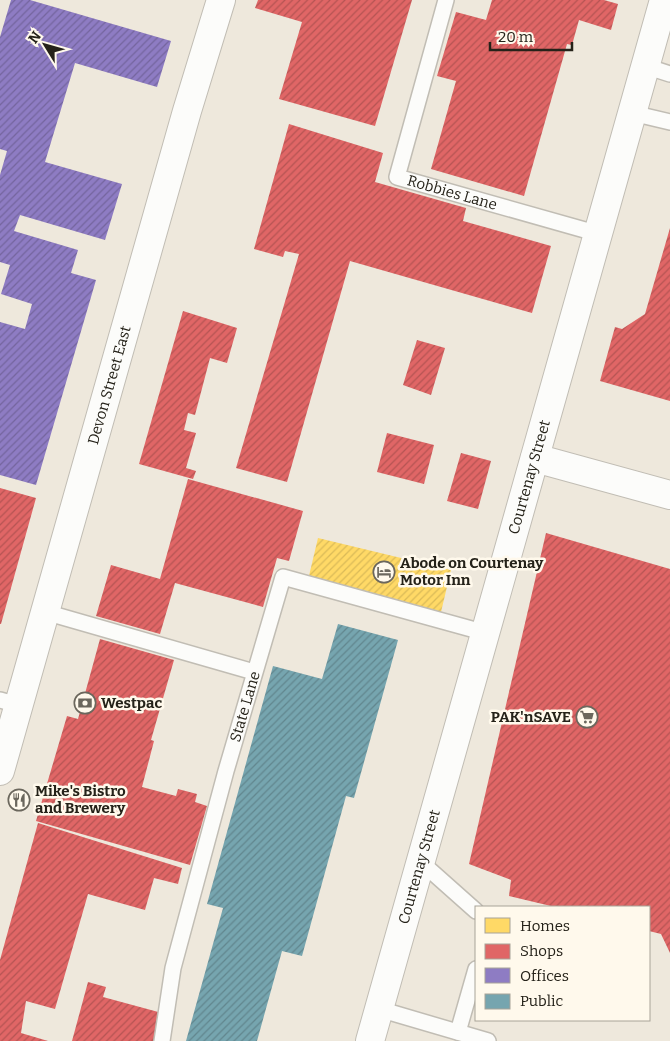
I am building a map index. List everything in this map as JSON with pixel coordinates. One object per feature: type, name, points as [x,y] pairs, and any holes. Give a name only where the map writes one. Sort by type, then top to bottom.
[{"type":"main road","name":"Devon Street East","points":[[0,771],[9,702],[45,612],[221,0]]},
{"type":"main road","name":"Courtenay Street","points":[[370,1041],[632,113],[657,70],[664,0]]},
{"type":"main road","points":[[535,458],[670,495]]},
{"type":"lane","name":"Robbies Lane","points":[[446,0],[397,177],[599,234]]},
{"type":"lane","points":[[632,113],[670,122]]},
{"type":"lane","name":"State Lane","points":[[162,1041],[173,968],[254,672],[282,578],[486,633]]},
{"type":"lane","points":[[45,612],[254,672]]},
{"type":"lane","points":[[422,862],[475,910]]},
{"type":"lane","points":[[458,1032],[475,972]]},
{"type":"lane","points":[[378,1009],[488,1041]]},
{"type":"building: Homes","points":[[318,538],[451,570],[441,612],[308,580]]},
{"type":"building: Shops","points":[[258,0],[412,0],[375,126],[279,99],[302,22],[255,8]]},
{"type":"building: Shops","points":[[492,0],[604,0],[618,4],[611,30],[579,20],[572,45],[567,44],[524,196],[431,169],[456,81],[437,76],[456,12],[486,20]]},
{"type":"building: Shops","points":[[289,124],[383,153],[375,182],[466,208],[463,221],[551,246],[532,313],[350,261],[287,482],[236,468],[299,254],[285,251],[283,257],[254,249]]},
{"type":"building: Shops","points":[[670,228],[670,401],[600,381],[615,327],[622,329],[645,314]]},
{"type":"building: Shops","points":[[183,311],[237,328],[227,363],[210,358],[195,415],[188,413],[184,430],[196,433],[186,468],[196,471],[193,479],[139,464]]},
{"type":"building: Shops","points":[[417,340],[445,348],[431,395],[403,385]]},
{"type":"building: Shops","points":[[387,433],[434,445],[424,484],[377,472]]},
{"type":"building: Shops","points":[[461,453],[491,461],[478,509],[447,501]]},
{"type":"building: Shops","points":[[188,479],[303,511],[289,561],[277,558],[263,607],[175,583],[160,634],[96,616],[111,565],[160,579]]},
{"type":"building: Shops","points":[[0,488],[36,498],[1,624],[0,624]]},
{"type":"building: Shops","name":"PAK'nSAVE","points":[[546,533],[670,569],[670,953],[661,934],[650,931],[650,906],[551,906],[509,896],[511,880],[469,864]]},
{"type":"building: Shops","points":[[100,639],[174,660],[151,740],[154,741],[142,787],[176,796],[178,789],[197,794],[195,802],[207,806],[190,865],[36,821],[67,716],[78,719]]},
{"type":"building: Shops","points":[[38,823],[182,868],[178,884],[154,878],[145,910],[88,894],[55,1009],[26,1001],[21,1033],[48,1041],[0,1041],[0,960]]},
{"type":"building: Shops","points":[[88,982],[106,987],[103,997],[162,1013],[154,1041],[72,1041]]},
{"type":"building: Offices","points":[[11,0],[30,0],[171,41],[157,87],[75,63],[45,162],[122,184],[105,240],[20,215],[14,231],[78,250],[71,273],[96,280],[36,485],[0,475],[0,322],[25,329],[32,304],[1,294],[10,265],[0,262],[0,175],[7,151],[0,149],[0,37]]},
{"type":"building: Public","points":[[338,624],[398,640],[354,798],[346,796],[302,956],[282,951],[257,1041],[186,1041],[223,908],[207,904],[273,666],[322,679]]},
{"type":"place","name":"Abode on Courtenay Motor Inn","points":[[384,572]]},
{"type":"place","name":"Westpac","points":[[85,703]]},
{"type":"place","name":"PAK'nSAVE","points":[[587,717]]},
{"type":"place","name":"Mike's Bistro and Brewery","points":[[19,800]]}]
